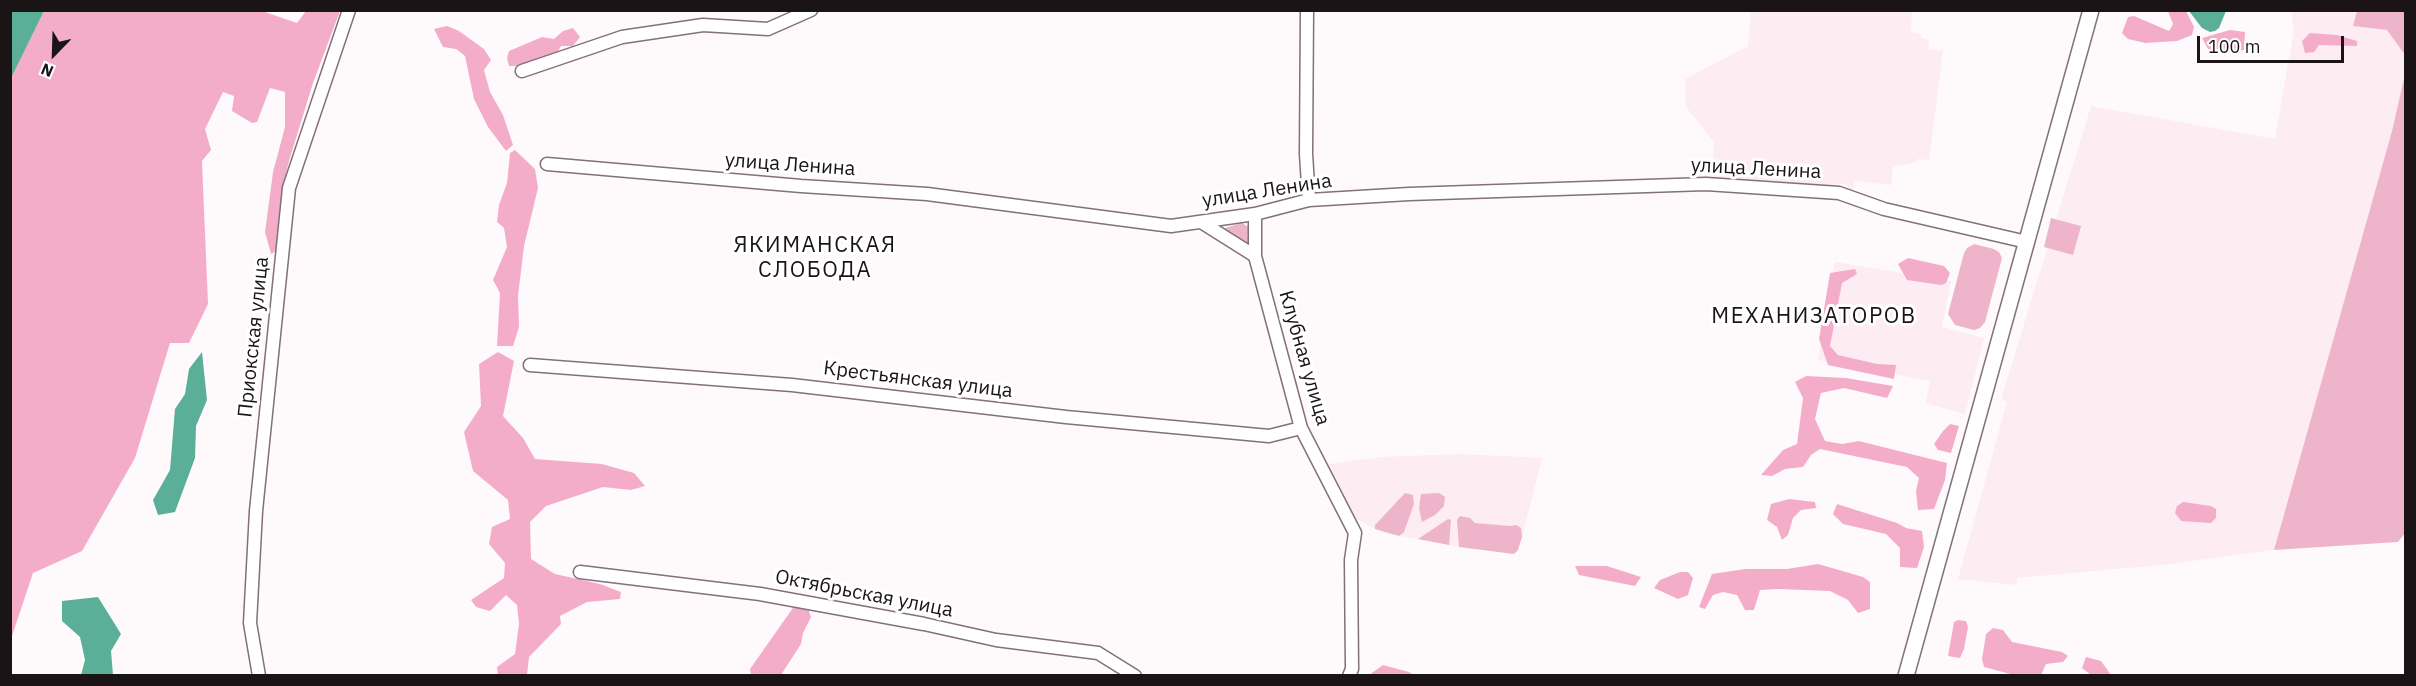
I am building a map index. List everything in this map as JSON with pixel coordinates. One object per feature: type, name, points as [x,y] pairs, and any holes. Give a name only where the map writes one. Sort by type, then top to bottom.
[{"type":"main road","points":[[1906,675],[2091,10]]},
{"type":"street","name":"Приокская улица","points":[[258,675],[250,624],[256,511],[290,188],[349,10]]},
{"type":"street","points":[[522,71],[622,36],[703,25],[768,29],[811,10]]},
{"type":"street","points":[[1307,10],[1306,154],[1309,200]]},
{"type":"street","name":"улица Ленина","points":[[547,164],[801,186],[927,194],[1171,225],[1255,214],[1309,200],[1409,194],[1706,184],[1839,193],[1884,209],[2027,242]]},
{"type":"street","name":"Клубная улица","points":[[1255,214],[1255,256],[1301,428],[1355,533],[1351,560],[1352,669],[1349,675]]},
{"type":"street","points":[[1200,222],[1255,256]]},
{"type":"street","name":"Крестьянская улица","points":[[530,365],[792,385],[1066,417],[1269,436],[1301,428]]},
{"type":"street","name":"Октябрьская улица","points":[[580,572],[759,594],[924,624],[996,640],[1098,653],[1135,675]]},
{"type":"shaded area","points":[[259,10],[297,23],[306,11],[340,11],[313,83],[289,161],[282,191],[278,250],[271,254],[265,232],[273,172],[285,127],[285,92],[270,88],[257,122],[252,123],[232,111],[234,96],[223,92],[205,129],[211,150],[202,161],[208,304],[189,343],[170,343],[135,458],[82,551],[33,573],[11,639],[10,78],[44,11]]},
{"type":"shaded area","points":[[10,11],[44,11],[11,78]]},
{"type":"shaded area","points":[[1751,11],[1912,11],[1911,32],[1921,34],[1921,38],[1929,40],[1928,49],[1943,51],[1929,160],[1917,159],[1916,162],[1893,167],[1891,185],[1855,181],[1853,189],[1848,188],[1848,185],[1840,184],[1825,186],[1711,178],[1714,142],[1686,107],[1685,79],[1748,46]]},
{"type":"shaded area","points":[[2168,11],[2186,11],[2194,27],[2192,35],[2177,41],[2145,43],[2128,39],[2122,33],[2128,17],[2134,16],[2169,31],[2173,24]]},
{"type":"shaded area","points":[[2189,11],[2226,11],[2219,28],[2210,32],[2202,28]]},
{"type":"shaded area","points":[[2291,11],[2357,11],[2354,26],[2387,30],[2405,55],[2405,74],[2392,131],[2274,550],[2161,565],[2017,578],[2017,585],[1958,579],[2007,402],[2001,399],[2091,106],[2275,139],[2294,30]]},
{"type":"shaded area","points":[[2357,11],[2405,11],[2405,55],[2387,30],[2353,26]]},
{"type":"shaded area","points":[[447,26],[459,31],[484,49],[491,60],[484,70],[490,92],[503,115],[513,145],[506,151],[488,127],[474,99],[465,56],[456,49],[443,47],[434,29]]},
{"type":"shaded area","points":[[573,28],[580,37],[573,46],[561,46],[557,53],[525,66],[509,66],[507,58],[509,51],[542,37],[554,39],[563,31]]},
{"type":"shaded area","points":[[2230,30],[2245,32],[2244,50],[2226,52],[2208,49],[2202,38]]},
{"type":"shaded area","points":[[2310,33],[2337,35],[2357,41],[2357,46],[2319,45],[2314,52],[2305,53],[2302,41]]},
{"type":"shaded area","points":[[2405,74],[2405,533],[2398,542],[2274,550],[2392,131]]},
{"type":"shaded area","points":[[515,150],[535,169],[538,188],[524,246],[518,296],[519,327],[513,346],[497,346],[500,293],[493,280],[507,247],[504,228],[497,222],[499,205],[507,183],[510,153]]},
{"type":"shaded area","points":[[2051,218],[2081,226],[2073,255],[2044,247]]},
{"type":"shaded area","points":[[1242,223],[1250,228],[1250,247],[1226,232],[1225,228]]},
{"type":"shaded area","points":[[1974,244],[1994,249],[2002,258],[1985,322],[1980,328],[1974,330],[1955,325],[1948,314],[1964,253]]},
{"type":"shaded area","points":[[1908,258],[1944,266],[1950,273],[1946,283],[1941,285],[1907,280],[1898,264]]},
{"type":"shaded area","points":[[1835,262],[1951,281],[1942,327],[1984,338],[1965,414],[1926,403],[1930,381],[1818,360]]},
{"type":"shaded area","points":[[1855,269],[1857,274],[1842,283],[1830,346],[1838,355],[1877,364],[1896,365],[1894,379],[1828,365],[1819,339],[1830,273]]},
{"type":"shaded area","points":[[202,352],[207,400],[196,426],[195,458],[175,512],[158,515],[153,500],[170,470],[175,409],[185,394],[189,369]]},
{"type":"shaded area","points":[[498,352],[514,361],[503,416],[523,438],[535,459],[602,464],[634,473],[645,486],[631,490],[603,487],[546,506],[530,522],[531,559],[555,574],[600,584],[621,592],[620,599],[587,602],[560,616],[561,624],[529,657],[527,675],[498,675],[497,667],[515,654],[519,624],[517,605],[506,595],[490,611],[476,607],[471,600],[504,578],[505,563],[489,544],[492,527],[510,519],[508,500],[473,471],[464,432],[481,406],[479,364]]},
{"type":"shaded area","points":[[1806,376],[1846,378],[1893,386],[1887,398],[1844,388],[1821,393],[1815,419],[1825,441],[1842,444],[1859,441],[1947,463],[1945,480],[1934,509],[1918,510],[1916,491],[1919,478],[1907,467],[1820,449],[1811,455],[1803,467],[1785,469],[1772,476],[1761,475],[1783,450],[1797,444],[1803,398],[1795,382]]},
{"type":"shaded area","points":[[1950,424],[1959,426],[1951,453],[1938,450],[1934,444]]},
{"type":"shaded area","points":[[1460,454],[1542,458],[1522,537],[1518,550],[1514,554],[1449,545],[1375,529],[1355,518],[1329,464],[1381,457]]},
{"type":"shaded area","points":[[1405,493],[1413,495],[1414,504],[1404,532],[1399,536],[1375,529],[1375,525]]},
{"type":"shaded area","points":[[1439,493],[1445,497],[1444,506],[1435,515],[1422,522],[1419,508],[1421,494]]},
{"type":"shaded area","points":[[1789,499],[1815,502],[1816,508],[1801,510],[1793,518],[1788,535],[1782,540],[1777,527],[1767,520],[1771,504]]},
{"type":"shaded area","points":[[2183,502],[2211,506],[2216,509],[2216,518],[2211,523],[2181,521],[2175,513],[2177,506]]},
{"type":"shaded area","points":[[1837,504],[1906,528],[1922,531],[1924,547],[1917,568],[1900,567],[1900,548],[1886,534],[1843,524],[1833,514]]},
{"type":"shaded area","points":[[1460,516],[1470,518],[1475,523],[1516,525],[1521,528],[1522,537],[1518,550],[1514,554],[1459,547],[1457,520]]},
{"type":"shaded area","points":[[1448,519],[1451,520],[1449,545],[1418,539]]},
{"type":"shaded area","points":[[1818,564],[1863,577],[1870,582],[1870,609],[1858,613],[1848,600],[1830,591],[1778,589],[1760,590],[1754,610],[1745,610],[1737,595],[1723,592],[1713,595],[1705,609],[1699,607],[1712,574],[1745,569],[1787,569]]},
{"type":"shaded area","points":[[1575,566],[1607,566],[1641,577],[1635,586],[1579,575]]},
{"type":"shaded area","points":[[1680,572],[1688,572],[1693,578],[1688,595],[1678,599],[1654,588],[1660,580]]},
{"type":"shaded area","points":[[98,597],[121,634],[111,651],[113,675],[81,675],[85,660],[80,637],[62,621],[62,601]]},
{"type":"shaded area","points":[[795,605],[807,606],[811,617],[803,633],[801,644],[781,675],[751,675],[750,669]]},
{"type":"shaded area","points":[[1966,621],[1968,627],[1960,658],[1948,656],[1954,622]]},
{"type":"shaded area","points":[[1993,628],[2003,630],[2012,642],[2062,652],[2068,656],[2063,662],[2046,664],[2041,675],[2014,675],[1984,667],[1982,659],[1986,634]]},
{"type":"shaded area","points":[[2086,657],[2101,661],[2111,675],[2091,675],[2082,668]]},
{"type":"shaded area","points":[[1383,665],[1409,672],[1414,675],[1369,675]]},
{"type":"district","name":"ЯКИМАНСКАЯ СЛОБОДА","points":[[815,258]]},
{"type":"district","name":"МЕХАНИЗАТОРОВ","points":[[1814,317]]}]
